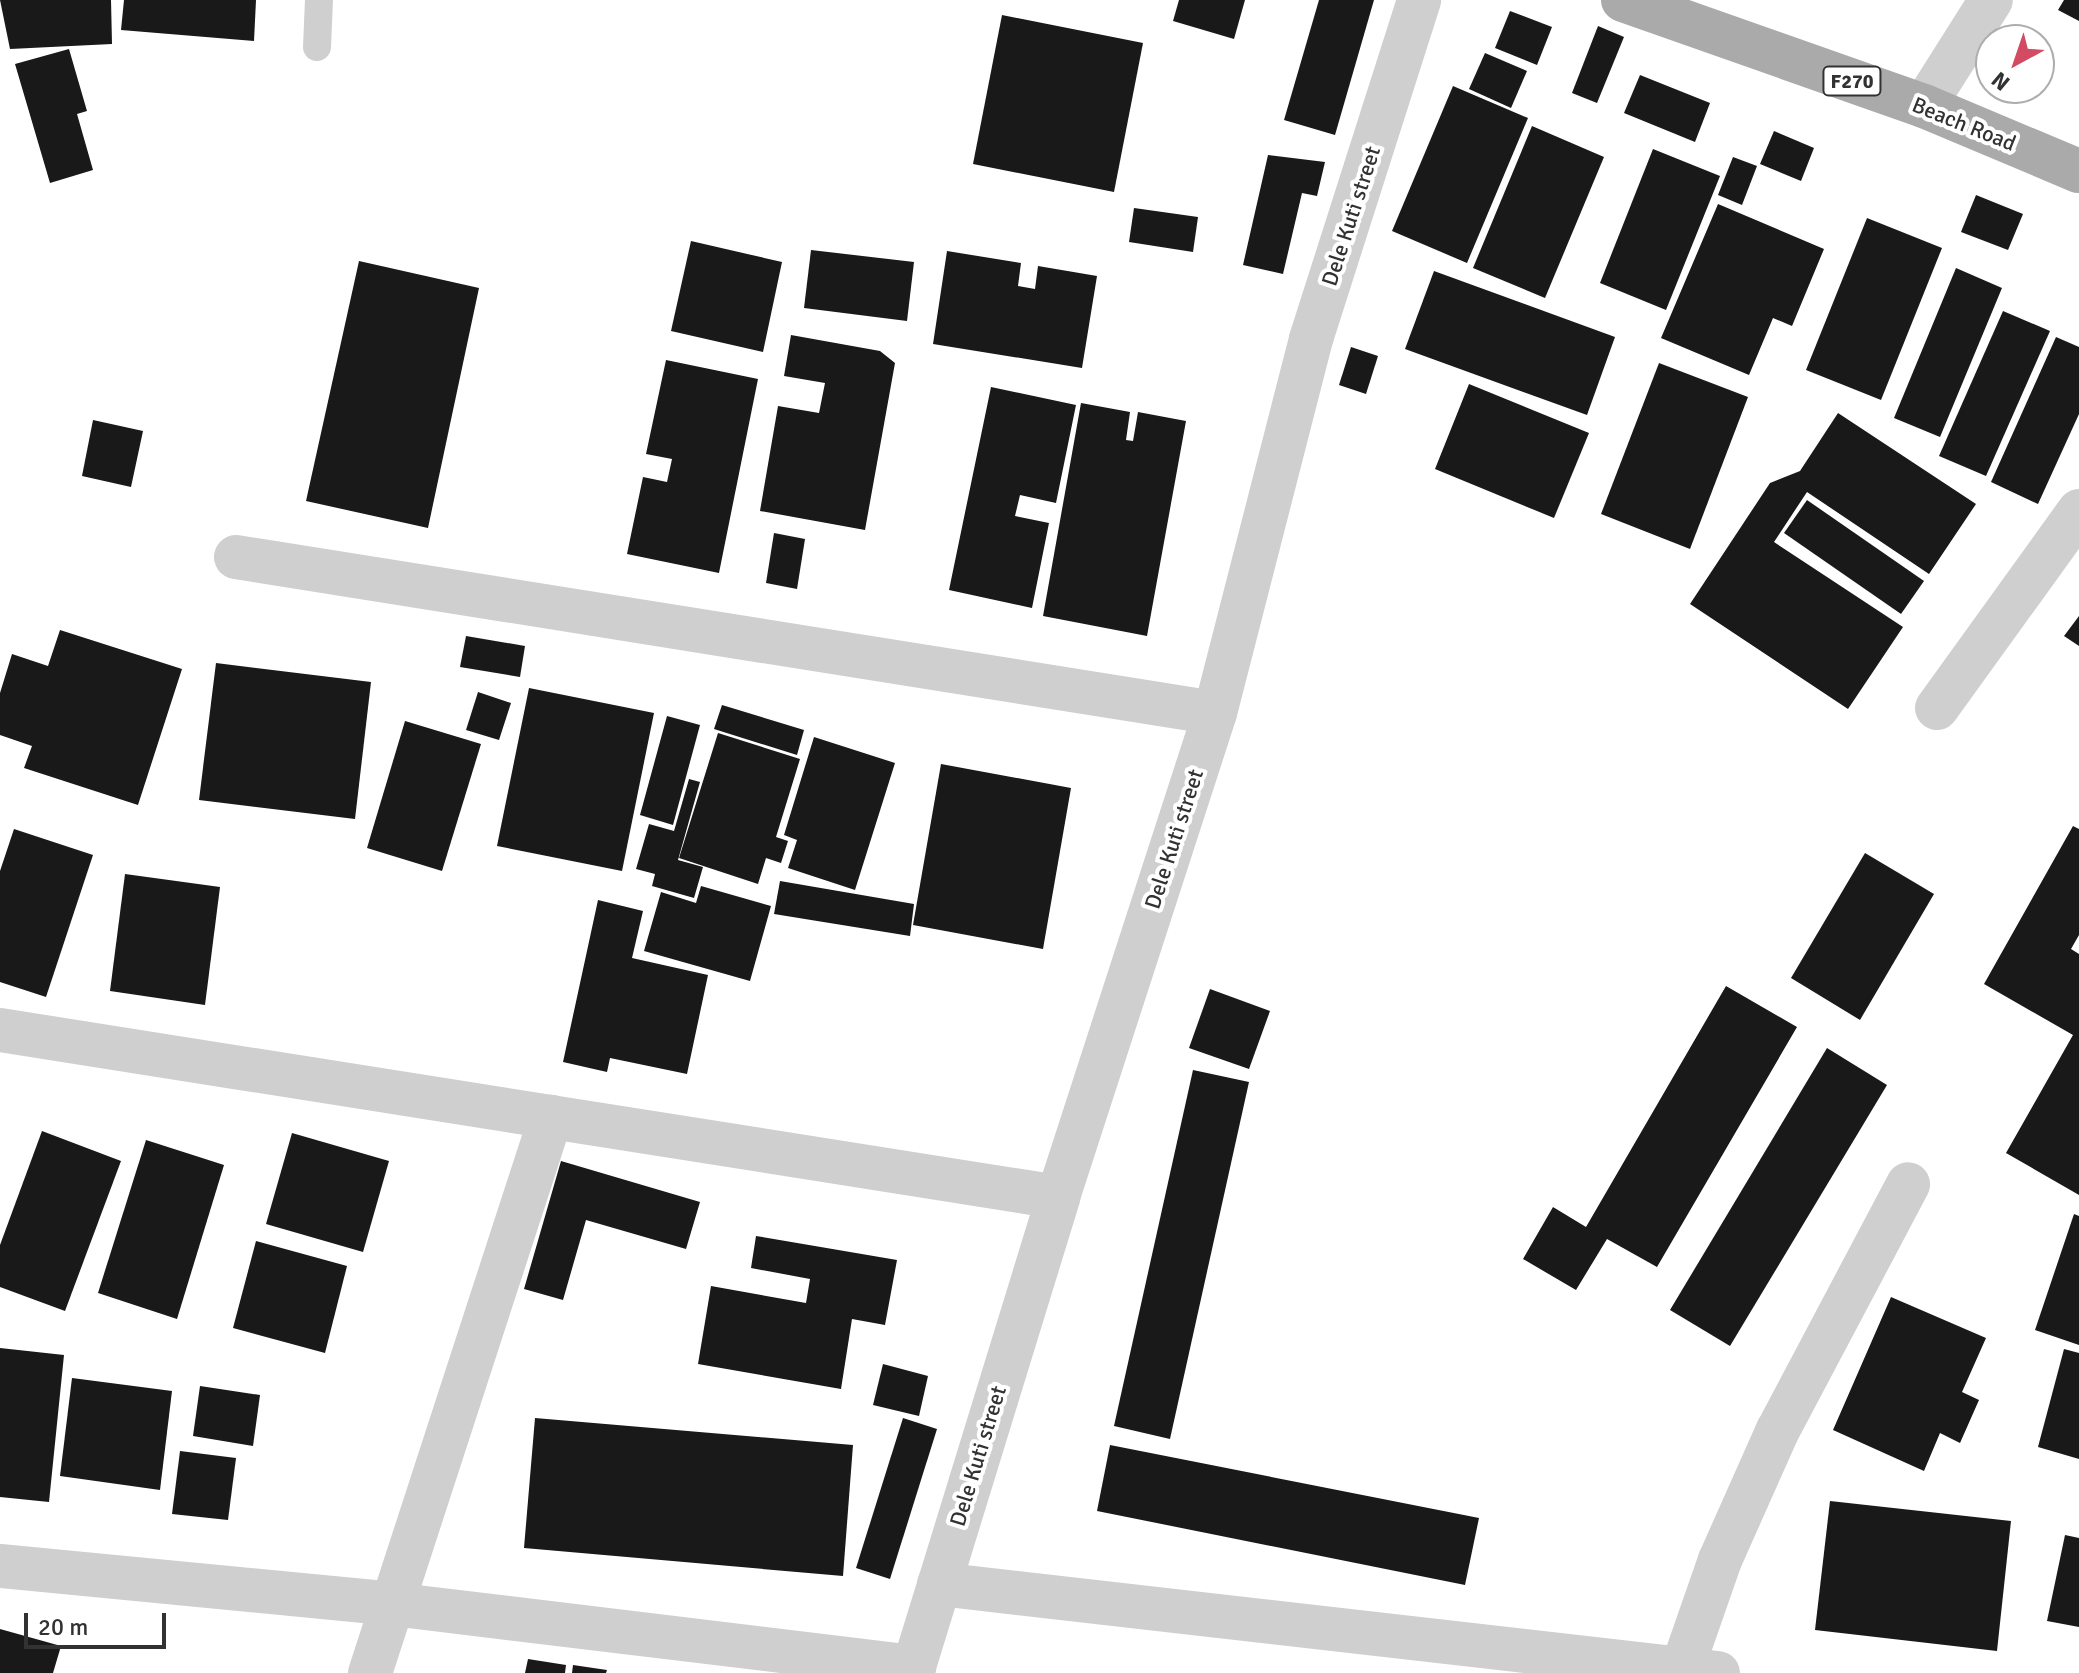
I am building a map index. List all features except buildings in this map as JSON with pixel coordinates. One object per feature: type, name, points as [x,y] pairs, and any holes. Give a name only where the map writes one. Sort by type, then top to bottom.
[{"type":"main road","name":"Beach Road","points":[[1623,0],[1924,106],[2079,171]]},
{"type":"street","name":"Dele Kuti street","points":[[913,1670],[1058,1197],[1215,713],[1311,339],[1419,0]]},
{"type":"street","points":[[1924,106],[1991,0]]},
{"type":"street","points":[[1937,708],[2079,511]]},
{"type":"street","points":[[236,557],[1215,713]]},
{"type":"street","points":[[0,1030],[1058,1197]]},
{"type":"street","points":[[370,1673],[551,1117]]},
{"type":"street","points":[[939,1584],[1700,1671],[1720,1560],[1778,1430],[1908,1184]]},
{"type":"street","points":[[0,1566],[392,1604],[913,1670]]},
{"type":"lane","points":[[317,47],[319,0]]}]
